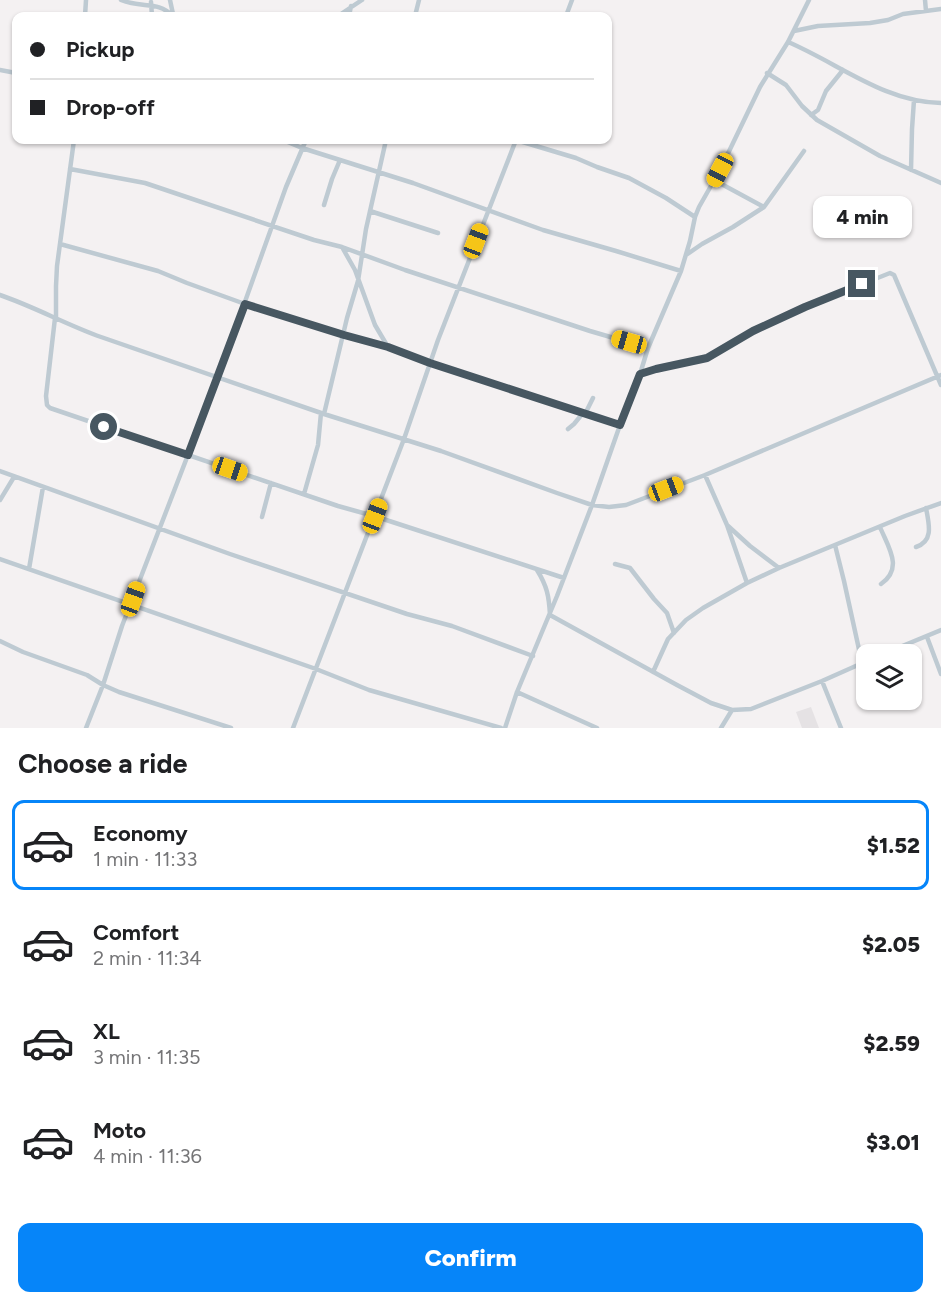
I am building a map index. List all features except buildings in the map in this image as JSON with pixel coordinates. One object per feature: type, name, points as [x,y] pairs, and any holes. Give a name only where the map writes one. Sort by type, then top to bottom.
[{"type":"street","points":[[121,0],[133,3],[157,2],[169,12]]},
{"type":"street","points":[[343,12],[362,0]]},
{"type":"street","points":[[0,559],[316,669],[369,690],[503,728],[592,505],[648,348],[681,271],[695,217],[768,73],[788,42],[809,0]]},
{"type":"street","points":[[925,0],[926,11]]},
{"type":"street","points":[[151,2],[152,12]]},
{"type":"street","points":[[350,12],[351,6]]},
{"type":"street","points":[[794,31],[818,26],[870,23],[888,20],[903,14],[941,9]]},
{"type":"street","points":[[788,42],[884,91],[914,100],[941,103]]},
{"type":"street","points":[[811,115],[818,110],[826,91],[843,69]]},
{"type":"street","points":[[768,73],[786,85],[811,115],[847,138],[941,183]]},
{"type":"street","points":[[911,170],[914,100]]},
{"type":"street","points":[[73,144],[60,244],[56,318],[46,396],[47,407],[304,494],[564,578]]},
{"type":"street","points":[[292,144],[413,183],[543,230],[681,271]]},
{"type":"street","points":[[86,728],[122,626],[218,377],[272,225],[304,144]]},
{"type":"street","points":[[304,494],[358,281],[385,144]]},
{"type":"street","points":[[293,728],[404,439],[487,210],[514,144]]},
{"type":"street","points":[[529,144],[576,158],[629,178],[695,217]]},
{"type":"street","points":[[686,255],[702,243],[764,207],[804,151]]},
{"type":"street","points":[[324,206],[340,160]]},
{"type":"street","points":[[70,169],[145,183],[590,331],[648,348]]},
{"type":"street","points":[[714,180],[764,207]]},
{"type":"street","points":[[370,211],[438,234]]},
{"type":"street","points":[[60,244],[158,271],[245,304],[388,347],[620,425]]},
{"type":"street","points":[[342,247],[350,260],[375,325],[388,347]]},
{"type":"street","points":[[640,374],[707,358],[764,326],[890,273],[894,276],[941,385]]},
{"type":"street","points":[[0,295],[101,337],[592,505],[609,507],[617,507],[705,475],[939,376]]},
{"type":"street","points":[[568,429],[584,414],[593,398]]},
{"type":"street","points":[[0,471],[230,554],[533,656]]},
{"type":"street","points":[[705,475],[727,525],[747,583]]},
{"type":"street","points":[[0,500],[15,477]]},
{"type":"street","points":[[262,517],[271,483]]},
{"type":"street","points":[[29,569],[43,487]]},
{"type":"street","points":[[652,672],[668,639],[686,620],[703,608],[779,568],[941,503]]},
{"type":"street","points":[[916,548],[928,537],[929,523],[926,508]]},
{"type":"street","points":[[727,525],[779,568]]},
{"type":"street","points":[[880,527],[894,566],[891,575],[881,584]]},
{"type":"street","points":[[835,545],[860,644]]},
{"type":"street","points":[[615,564],[626,566],[633,571],[667,613],[674,633]]},
{"type":"street","points":[[537,570],[547,589],[549,615]]},
{"type":"street","points":[[549,615],[711,703],[732,711],[752,709],[856,666]]},
{"type":"street","points":[[909,644],[941,630]]},
{"type":"street","points":[[927,637],[941,674]]},
{"type":"street","points":[[0,641],[22,652],[87,675],[103,685],[134,698],[231,728]]},
{"type":"street","points":[[822,681],[841,728]]},
{"type":"street","points":[[517,692],[597,728]]},
{"type":"street","points":[[721,728],[732,711]]},
{"type":"shaded area","points":[[811,707],[819,728],[802,728],[796,712]]},
{"type":"route","points":[[104,427],[188,455],[245,304],[388,347],[620,425],[640,374],[707,358],[753,331],[862,284]]}]
